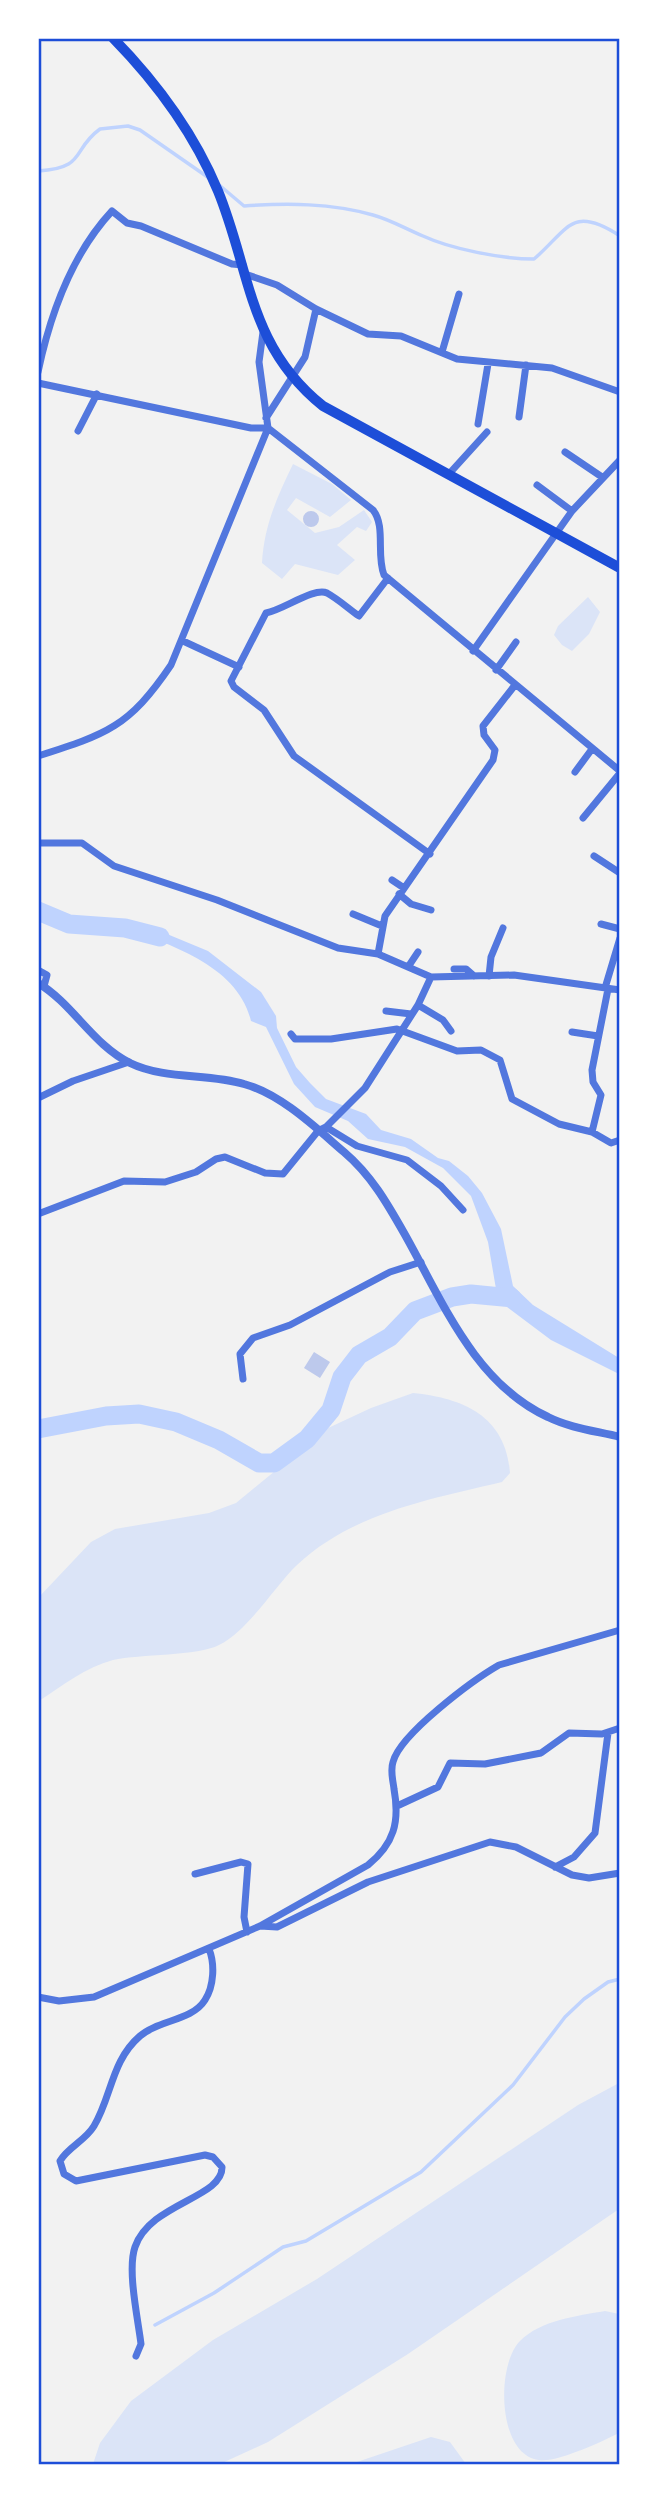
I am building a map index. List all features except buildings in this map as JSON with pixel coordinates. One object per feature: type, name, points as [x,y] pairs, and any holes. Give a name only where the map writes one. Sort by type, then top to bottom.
[{"type":"main road","points":[[117,40],[145,71],[180,120],[209,172],[217,188],[263,332],[291,377],[323,406],[620,568]]},
{"type":"street","points":[[38,372],[66,284],[92,233],[112,211],[127,223],[141,226],[286,289],[316,309],[368,334],[401,336],[457,359],[552,368],[620,392]]},
{"type":"street","points":[[442,352],[459,293]]},
{"type":"street","points":[[267,418],[305,357],[316,309]]},
{"type":"street","points":[[38,756],[100,736],[118,725],[152,694],[183,641],[268,428],[260,362],[263,332]]},
{"type":"street","points":[[478,424],[488,364]]},
{"type":"street","points":[[519,417],[526,365]]},
{"type":"street","points":[[38,383],[251,428],[268,428],[373,510],[379,518],[378,557],[388,578],[620,772],[583,818]]},
{"type":"street","points":[[78,431],[97,394]]},
{"type":"street","points":[[448,475],[488,432]]},
{"type":"street","points":[[565,452],[602,477]]},
{"type":"street","points":[[473,651],[572,511],[620,460]]},
{"type":"street","points":[[537,485],[572,511]]},
{"type":"street","points":[[388,578],[359,616],[326,592],[315,591],[284,609],[266,613],[231,681],[234,687],[264,710],[295,756],[430,854]]},
{"type":"street","points":[[183,641],[239,667]]},
{"type":"street","points":[[496,670],[516,642]]},
{"type":"street","points":[[378,954],[382,926],[402,891],[493,760],[495,750],[484,735],[482,726],[515,685]]},
{"type":"street","points":[[575,772],[592,749]]},
{"type":"street","points":[[38,843],[82,843],[114,866],[217,900],[338,948],[378,954],[431,977],[514,975],[620,990]]},
{"type":"street","points":[[594,856],[620,873]]},
{"type":"street","points":[[392,880],[411,904],[431,909]]},
{"type":"street","points":[[353,915],[382,926]]},
{"type":"street","points":[[601,924],[620,929]]},
{"type":"street","points":[[489,976],[491,957],[503,928]]},
{"type":"street","points":[[592,1132],[601,1105],[601,1095],[592,1078],[598,1036],[606,988],[620,938]]},
{"type":"street","points":[[408,967],[418,952]]},
{"type":"street","points":[[454,969],[466,969],[474,976]]},
{"type":"street","points":[[38,970],[47,975],[41,985],[107,1047],[129,1062],[153,1070],[246,1084],[357,1146],[407,1160],[441,1186],[463,1210]]},
{"type":"street","points":[[38,1214],[124,1181],[165,1182],[196,1172],[216,1159],[225,1157],[265,1173],[278,1175],[286,1171],[324,1128],[354,1102],[418,1005],[431,977]]},
{"type":"street","points":[[418,1005],[443,1020],[451,1031]]},
{"type":"street","points":[[386,1011],[411,1014]]},
{"type":"street","points":[[290,1034],[295,1039],[326,1040],[401,1030],[457,1051],[481,1049],[500,1060],[512,1099],[559,1124],[592,1132],[611,1143],[620,1140]]},
{"type":"street","points":[[572,1032],[598,1036]]},
{"type":"street","points":[[38,1098],[73,1081],[129,1062]]},
{"type":"street","points":[[324,1128],[379,1189],[454,1322],[491,1377],[529,1407],[562,1422],[620,1437]]},
{"type":"street","points":[[243,1379],[240,1354],[253,1338],[290,1325],[390,1272],[421,1262]]},
{"type":"street","points":[[38,1997],[59,2001],[94,1997],[260,1926],[368,1865],[381,1854],[394,1833],[397,1807],[392,1774],[398,1752],[418,1729],[485,1673],[512,1660],[620,1630]]},
{"type":"street","points":[[397,1807],[438,1787],[452,1762],[485,1764],[541,1753],[574,1732],[608,1733],[620,1728]]},
{"type":"street","points":[[555,1867],[574,1857],[595,1833],[608,1733]]},
{"type":"street","points":[[260,1926],[277,1927],[368,1882],[448,1858],[475,1844],[503,1843],[555,1867],[589,1878],[620,1873]]},
{"type":"street","points":[[195,1874],[241,1863],[248,1864],[244,1917],[247,1932]]},
{"type":"street","points":[[136,2356],[141,2344],[132,2257],[138,2239],[161,2214],[210,2190],[221,2177],[222,2167],[213,2157],[199,2155],[76,2181],[64,2174],[60,2161],[93,2127],[116,2068],[131,2044],[154,2026],[192,2012],[202,2004],[208,1993],[213,1967],[209,1949]]},
{"type":"shaded area","points":[[293,464],[332,484],[351,500],[330,517],[296,498],[287,510],[315,533],[339,527],[364,510],[372,522],[366,531],[357,527],[337,545],[355,560],[338,575],[295,564],[282,579],[262,563],[272,512]]},
{"type":"shaded area","points":[[588,597],[600,612],[589,634],[572,651],[562,645],[554,635],[558,626]]},
{"type":"shaded area","points":[[413,1393],[465,1405],[491,1424],[507,1453],[510,1473],[502,1482],[394,1510],[342,1532],[297,1565],[240,1630],[219,1645],[210,1649],[124,1658],[103,1663],[65,1683],[39,1701],[39,1597],[91,1542],[115,1529],[209,1513],[236,1503],[326,1429],[371,1408]]},
{"type":"shaded area","points":[[619,2083],[619,2209],[408,2354],[268,2442],[220,2464],[93,2464],[100,2443],[131,2401],[213,2340],[317,2279],[578,2105]]},
{"type":"shaded area","points":[[605,2311],[619,2314],[619,2433],[580,2451],[557,2458],[539,2460],[525,2454],[515,2443],[505,2408],[504,2388],[512,2353],[520,2341],[538,2328],[560,2320]]},
{"type":"shaded area","points":[[431,2437],[450,2442],[466,2464],[351,2464]]},
{"type":"water","points":[[122,926],[167,934],[208,951],[261,992],[276,1016],[277,1028],[296,1067],[326,1099],[366,1114],[381,1130],[411,1139],[438,1158],[449,1161],[468,1176],[482,1193],[501,1229],[513,1286],[533,1305],[619,1358],[619,1374],[551,1340],[507,1307],[496,1289],[488,1242],[471,1196],[443,1168],[405,1147],[368,1139],[348,1121],[315,1107],[294,1084],[266,1027],[251,1021],[244,1002],[232,985],[217,971],[199,960]]},
{"type":"waterway","points":[[38,171],[54,169],[72,162],[100,129],[128,126],[140,130],[209,178]]},
{"type":"waterway","points":[[218,184],[244,206],[309,205],[357,211],[386,219],[448,245],[507,257],[534,259],[563,231],[580,222],[591,222],[620,236]]},
{"type":"waterway","points":[[38,911],[69,924],[125,928],[160,937]]},
{"type":"waterway","points":[[38,1429],[106,1416],[139,1414],[176,1422],[219,1440],[259,1463],[274,1463],[307,1439],[331,1410],[342,1377],[359,1355],[390,1337],[415,1311],[452,1297],[471,1294],[512,1298]]},
{"type":"waterway","points":[[155,2325],[214,2293],[283,2247],[306,2241],[421,2172],[513,2085],[565,2017],[608,1982],[620,1979]]}]
